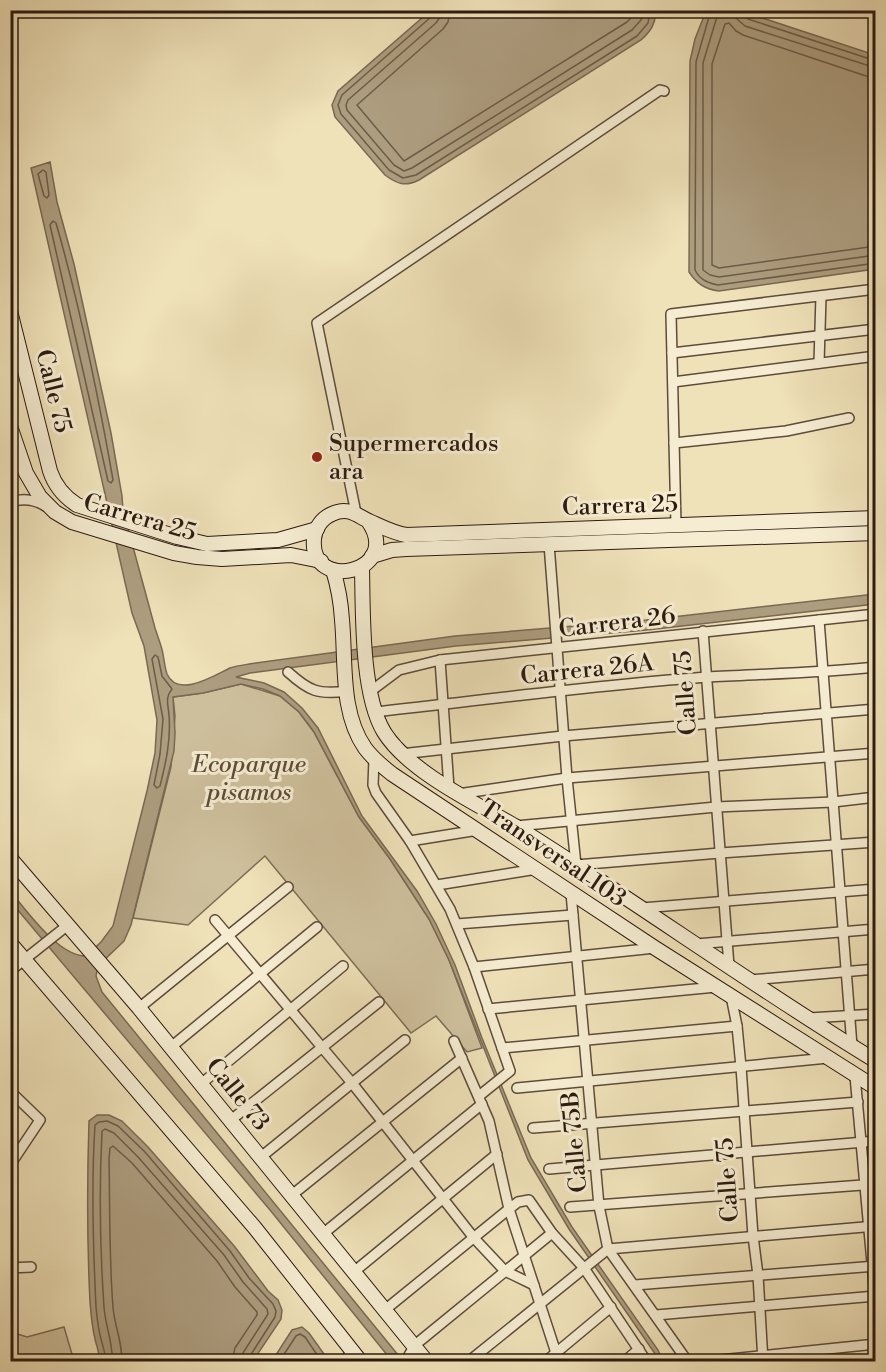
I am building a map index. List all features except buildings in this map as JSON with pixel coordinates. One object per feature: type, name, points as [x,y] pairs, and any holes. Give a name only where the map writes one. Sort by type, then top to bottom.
[{"type":"main road","name":"Calle 75","points":[[10,311],[54,481]]},
{"type":"main road","name":"Calle 75","points":[[10,426],[26,473],[33,486]]},
{"type":"main road","name":"Carrera 25","points":[[54,481],[63,495],[76,505],[177,537],[207,544],[285,539],[317,529],[324,519],[334,513],[345,511],[406,535],[876,518]]},
{"type":"main road","name":"Carrera 25","points":[[33,486],[39,496],[55,512],[72,522],[174,553],[222,559],[291,555],[321,561],[333,570]]},
{"type":"main road","points":[[333,570],[348,572],[362,567],[372,556],[375,538],[362,517]]},
{"type":"main road","points":[[317,529],[314,545],[321,561]]},
{"type":"main road","name":"Carrera 25","points":[[372,556],[406,549],[876,533]]},
{"type":"main road","name":"Transversal 103","points":[[362,567],[363,618],[374,712],[385,734],[401,754],[453,791],[515,826],[693,944],[872,1057]]},
{"type":"main road","name":"Transversal 103","points":[[333,570],[342,620],[347,691],[355,726],[364,747],[374,759],[392,774],[571,893],[876,1088]]},
{"type":"main road","points":[[461,819],[458,813],[460,806],[466,802],[473,802]]},
{"type":"main road","name":"Calle 73","points":[[10,858],[64,928],[84,943],[355,1270],[386,1309],[410,1354],[427,1362]]},
{"type":"main road","points":[[10,943],[28,957],[255,1227],[357,1356]]},
{"type":"street","points":[[362,517],[317,323],[660,90],[664,91]]},
{"type":"street","points":[[676,525],[671,314],[876,289]]},
{"type":"street","points":[[819,363],[821,296]]},
{"type":"street","points":[[672,354],[876,329]]},
{"type":"street","points":[[673,382],[876,356]]},
{"type":"street","points":[[674,443],[786,431],[849,418]]},
{"type":"street","points":[[10,502],[25,499],[37,501],[55,512]]},
{"type":"street","points":[[549,544],[563,736],[576,865],[876,842]]},
{"type":"street","name":"Carrera 26","points":[[371,691],[399,670],[440,660],[876,614]]},
{"type":"street","points":[[819,620],[852,1046]]},
{"type":"street","name":"Calle 75","points":[[703,631],[729,966]]},
{"type":"street","points":[[440,660],[453,791],[567,778],[876,753]]},
{"type":"street","name":"Carrera 26A","points":[[374,712],[706,677],[823,673],[876,667]]},
{"type":"street","points":[[288,672],[308,687],[324,694],[347,691]]},
{"type":"street","points":[[401,754],[563,736],[876,710]]},
{"type":"street","points":[[324,1233],[413,1160],[510,1071],[457,924],[437,885],[425,870],[410,841],[376,793],[373,785],[374,759]]},
{"type":"street","points":[[515,826],[716,807],[833,802],[876,797]]},
{"type":"street","points":[[410,841],[478,830]]},
{"type":"street","points":[[437,885],[537,869]]},
{"type":"street","points":[[139,1008],[288,887]]},
{"type":"street","points":[[640,909],[876,889]]},
{"type":"street","name":"Calle 75B","points":[[571,893],[604,1252],[635,1285],[688,1362]]},
{"type":"street","points":[[457,924],[573,915]]},
{"type":"street","points":[[215,920],[352,1083],[474,1238],[505,1271],[534,1285]]},
{"type":"street","points":[[171,1047],[317,927]]},
{"type":"street","points":[[10,971],[64,928]]},
{"type":"street","points":[[693,944],[876,928]]},
{"type":"street","points":[[474,966],[655,948]]},
{"type":"street","points":[[201,1084],[343,966]]},
{"type":"street","points":[[750,980],[876,969]]},
{"type":"street","points":[[488,1009],[716,987]]},
{"type":"street","name":"Calle 75","points":[[731,996],[737,1026],[745,1111],[763,1358]]},
{"type":"street","points":[[231,1120],[379,1002]]},
{"type":"street","points":[[809,1018],[876,1014]]},
{"type":"street","points":[[502,1048],[737,1026]]},
{"type":"street","points":[[261,1157],[405,1040]]},
{"type":"street","points":[[454,1041],[489,1121],[509,1209],[558,1357]]},
{"type":"street","points":[[292,1195],[462,1058]]},
{"type":"street","points":[[517,1088],[828,1058]]},
{"type":"street","points":[[855,1076],[865,1185],[872,1226],[876,1307]]},
{"type":"street","points":[[10,1091],[40,1120],[10,1165]]},
{"type":"street","points":[[533,1128],[858,1102]]},
{"type":"street","points":[[549,1169],[876,1141]]},
{"type":"street","points":[[355,1270],[496,1154]]},
{"type":"street","points":[[570,1208],[876,1184]]},
{"type":"street","points":[[386,1309],[518,1202],[530,1200],[552,1233],[585,1268],[647,1362]]},
{"type":"street","points":[[468,1362],[604,1252],[872,1226]]},
{"type":"street","points":[[410,1354],[524,1254],[552,1233]]},
{"type":"street","points":[[635,1285],[874,1266]]},
{"type":"street","points":[[10,1268],[31,1267]]},
{"type":"street","points":[[656,1316],[875,1297]]},
{"type":"street","points":[[545,1362],[558,1357],[612,1307]]},
{"type":"street","points":[[700,1362],[763,1358],[876,1344]]},
{"type":"street","points":[[624,1362],[639,1349]]},
{"type":"street","points":[[343,1362],[357,1356]]},
{"type":"green space","name":"Ecoparque pisamos","points":[[241,684],[280,696],[299,712],[314,732],[359,817],[429,919],[449,960],[482,1048],[467,1052],[436,1016],[411,1033],[265,856],[188,925],[133,918],[171,767],[175,716],[173,697]]},
{"type":"green space","points":[[64,1327],[74,1361],[11,1361],[11,1332],[27,1337]]},
{"type":"water","points":[[655,10],[655,19],[652,27],[641,40],[419,180],[401,184],[385,175],[335,117],[332,105],[338,91],[430,11]]},
{"type":"water","points":[[706,11],[741,11],[875,55],[875,269],[719,291],[702,285],[689,272],[690,61],[695,39]]},
{"type":"water","points":[[50,162],[57,202],[74,264],[111,433],[123,510],[162,649],[166,671],[172,681],[179,685],[197,683],[242,665],[455,636],[646,620],[875,594],[875,604],[647,630],[456,646],[250,673],[236,677],[264,683],[284,692],[302,708],[318,728],[362,816],[417,891],[436,924],[455,965],[531,1158],[572,1227],[658,1350],[663,1361],[660,1361],[569,1229],[528,1160],[449,960],[429,919],[359,817],[314,732],[299,712],[280,696],[241,684],[173,697],[174,751],[131,925],[124,941],[98,966],[96,976],[102,992],[403,1361],[392,1361],[270,1210],[11,902],[10,891],[54,941],[75,954],[86,956],[101,942],[113,926],[147,791],[155,753],[157,720],[144,646],[132,613],[31,168]]},
{"type":"water","points":[[97,1115],[109,1115],[122,1121],[148,1147],[278,1300],[282,1310],[281,1319],[253,1361],[99,1361],[92,1325],[88,1257],[89,1121]]},
{"type":"water","points":[[302,1327],[329,1361],[272,1361],[292,1330]]},
{"type":"place","name":"Supermercados ara","points":[[317,457]]}]
